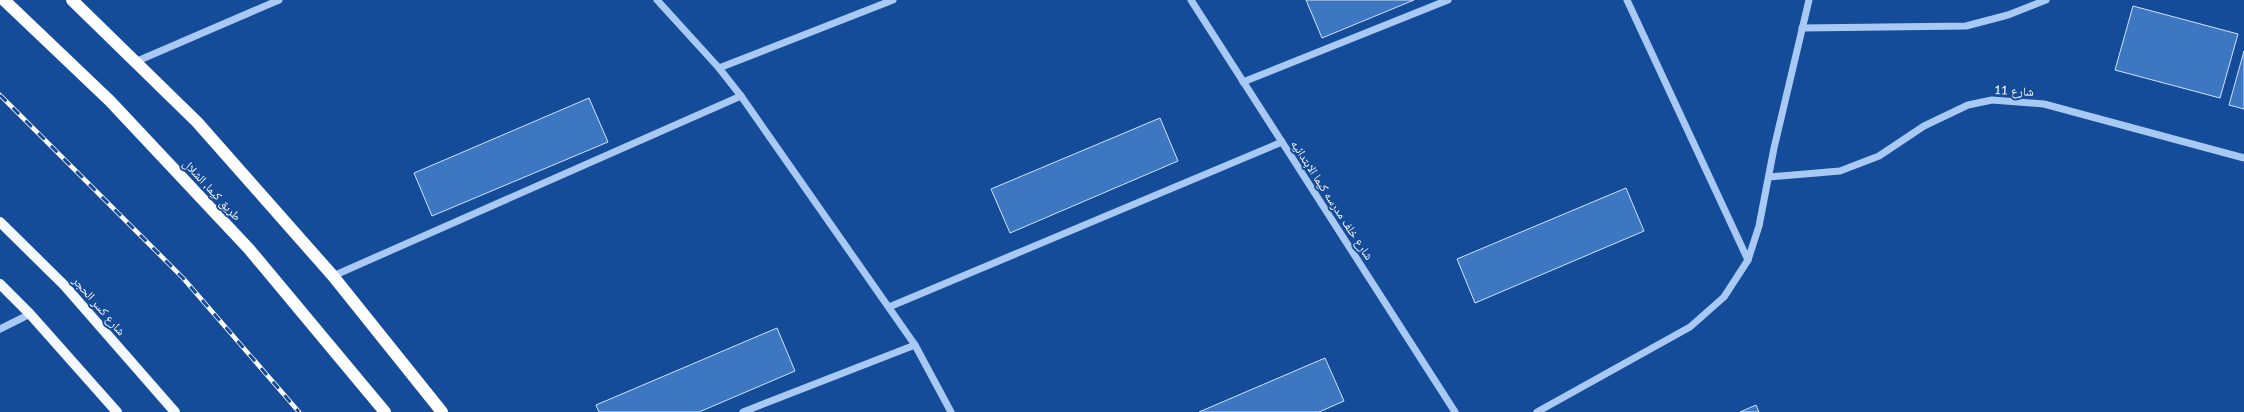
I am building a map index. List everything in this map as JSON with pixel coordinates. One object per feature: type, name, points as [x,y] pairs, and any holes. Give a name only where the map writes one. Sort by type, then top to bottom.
[{"type":"highway","name":"طريق كيما, الشلال","points":[[4,0],[110,101],[248,249],[385,412]]},
{"type":"highway","points":[[72,0],[197,122],[333,276],[442,412]]},
{"type":"main road","name":"شارع كسر الحجر","points":[[0,222],[64,285],[175,412]]},
{"type":"main road","points":[[0,284],[30,314],[117,412]]},
{"type":"street","points":[[135,62],[279,0]]},
{"type":"street","points":[[657,0],[719,68],[740,96],[915,345],[951,412]]},
{"type":"street","points":[[719,68],[893,0]]},
{"type":"street","name":"شارع خلف مدرسه كيما الابتدائيه","points":[[1191,0],[1455,412]]},
{"type":"street","points":[[1243,82],[1448,0]]},
{"type":"street","points":[[1627,0],[1748,260]]},
{"type":"street","points":[[1537,412],[1690,327],[1724,297],[1748,260],[1759,226],[1809,0]]},
{"type":"street","points":[[1802,28],[1966,26],[2008,15],[2046,0]]},
{"type":"street","points":[[333,276],[740,96]]},
{"type":"street","name":"شارع 11","points":[[1769,177],[1840,171],[1879,156],[1924,126],[1968,104],[1992,100],[2044,104],[2244,158]]},
{"type":"street","points":[[889,307],[1282,142]]},
{"type":"street","points":[[0,329],[30,314]]},
{"type":"street","points":[[743,412],[915,345]]},
{"type":"building","points":[[1306,0],[1414,0],[1322,38]]},
{"type":"building","points":[[2133,6],[2238,34],[2220,98],[2115,70]]},
{"type":"building","points":[[2244,51],[2244,109],[2229,105]]},
{"type":"building","points":[[589,98],[608,142],[432,216],[414,173]]},
{"type":"building","points":[[1160,118],[1178,161],[1010,233],[991,189]]},
{"type":"building","points":[[1626,188],[1644,231],[1475,303],[1457,259]]},
{"type":"building","points":[[777,328],[795,371],[699,412],[599,412],[596,405]]},
{"type":"building","points":[[1325,358],[1344,401],[1319,412],[1199,412]]},
{"type":"building","points":[[1756,405],[1759,412],[1740,412]]},
{"type":"railway","points":[[0,95],[183,278],[299,412]]}]
